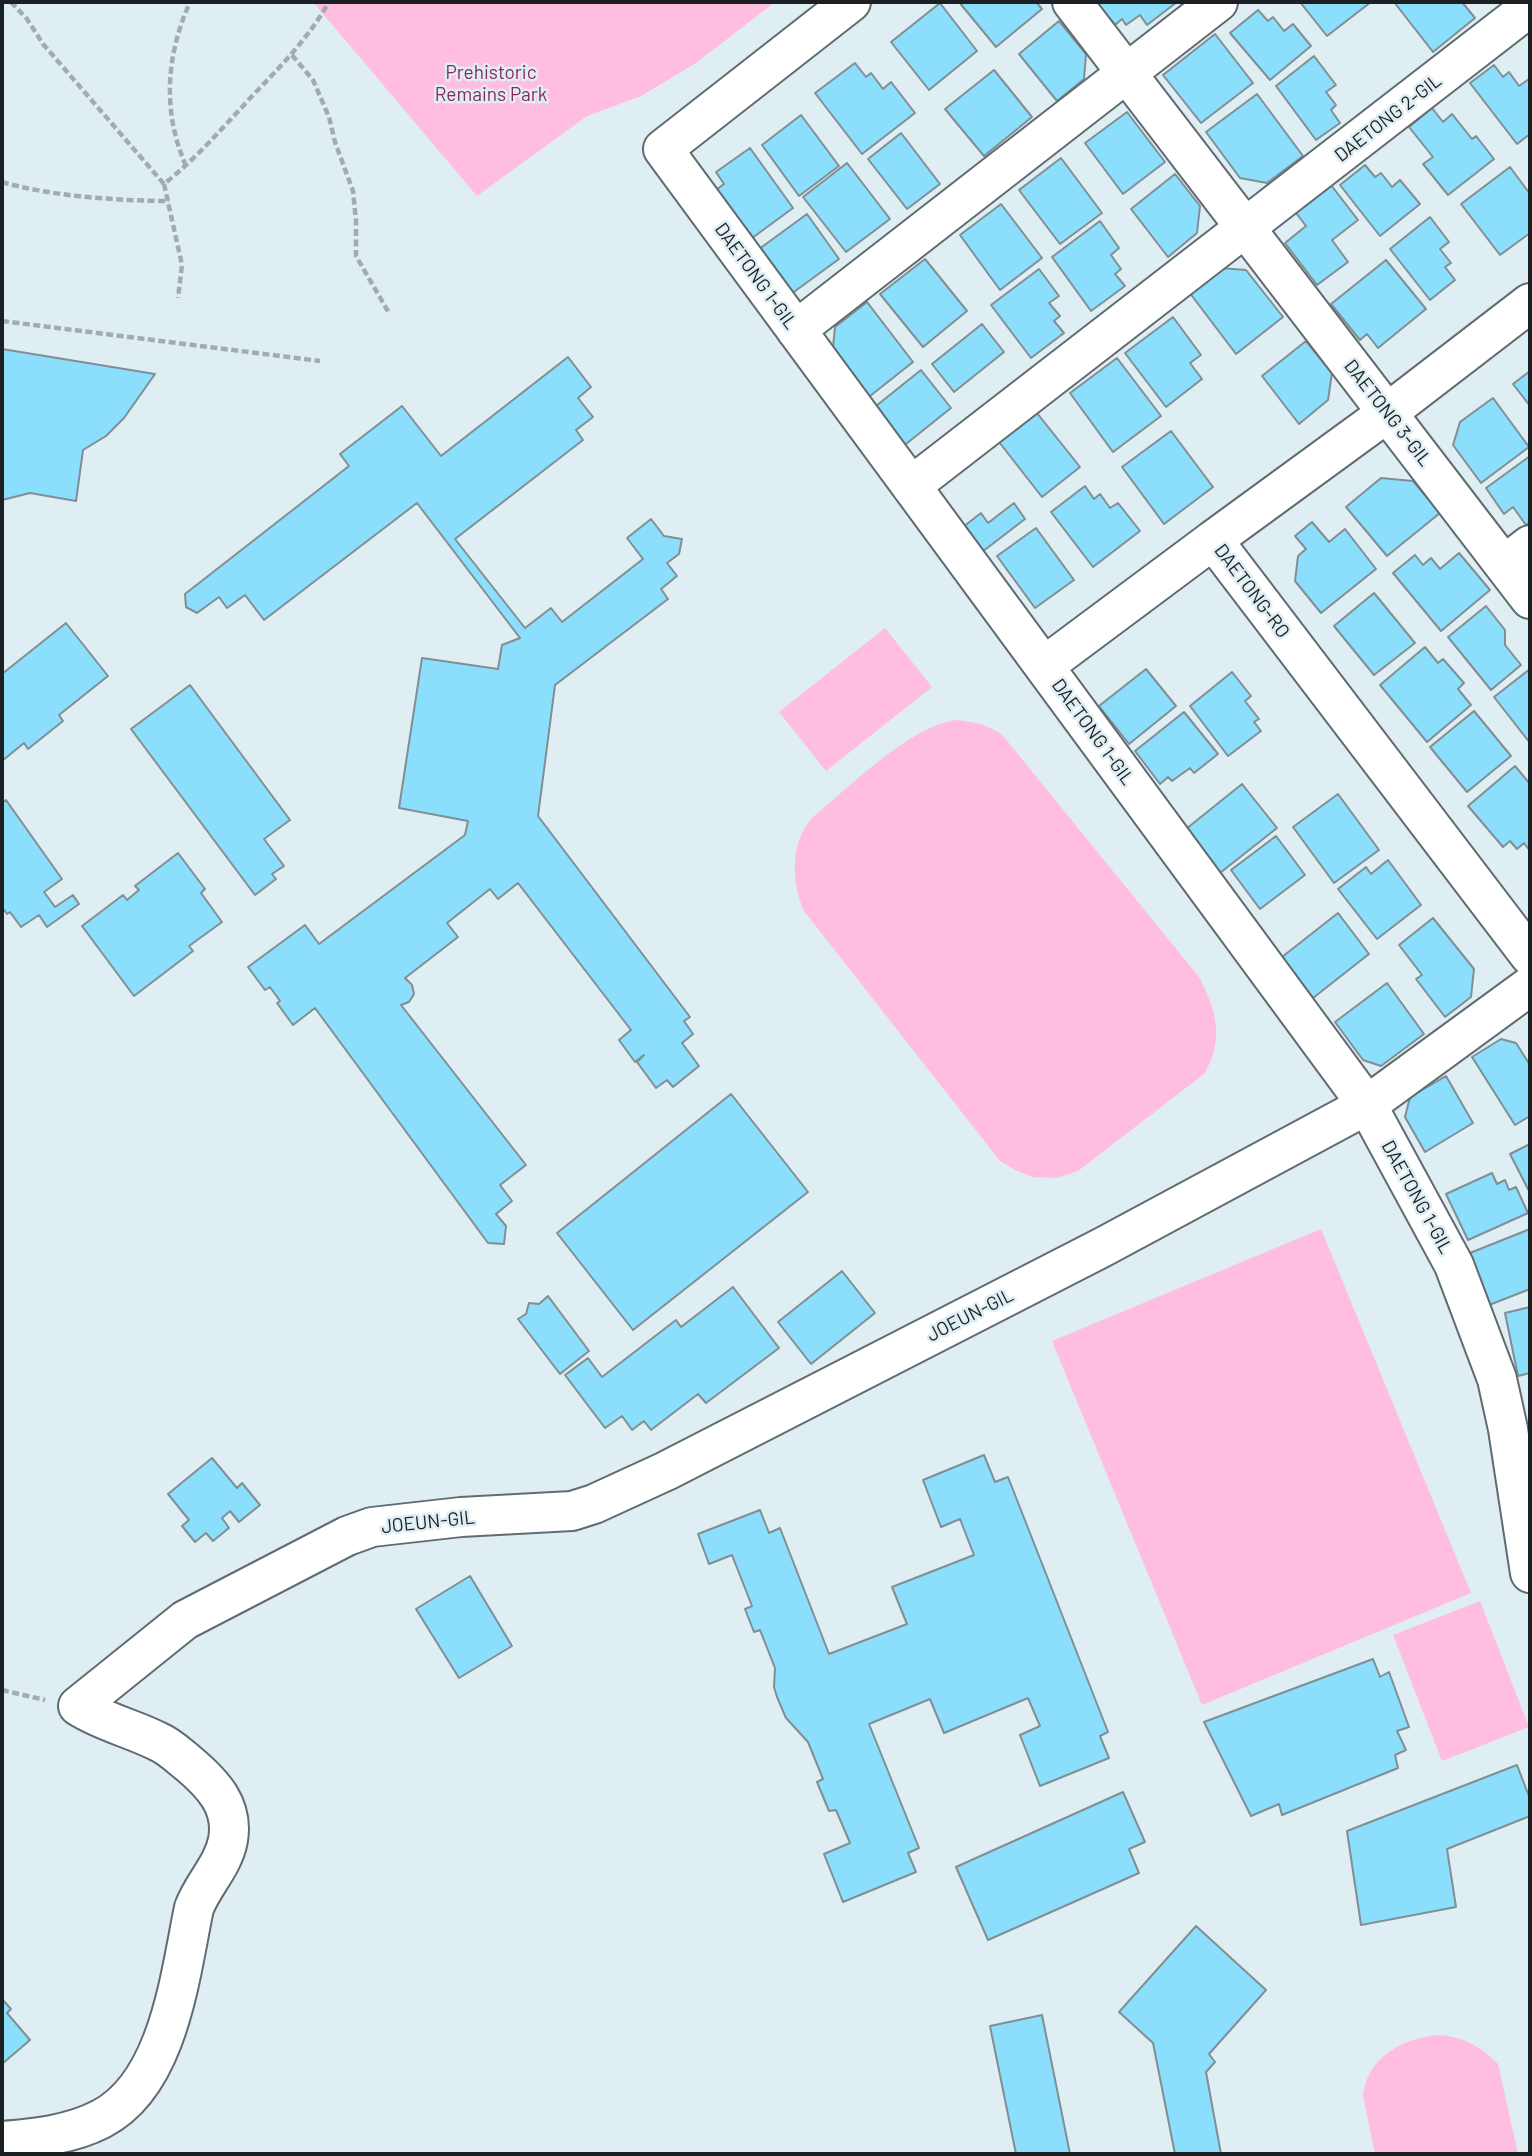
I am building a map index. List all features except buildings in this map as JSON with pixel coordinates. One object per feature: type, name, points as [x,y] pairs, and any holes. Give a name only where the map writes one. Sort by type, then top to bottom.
[{"type":"street","name":"DAETONG 1-GIL","points":[[851,2],[663,149],[1367,1105],[1454,1265],[1497,1379],[1508,1429],[1530,1573]]},
{"type":"street","name":"DAETONG 3-GIL","points":[[1072,2],[1387,413],[1517,555],[1530,599]]},
{"type":"street","points":[[796,330],[1218,2]]},
{"type":"street","name":"DAETONG 2-GIL","points":[[1245,228],[1530,7]]},
{"type":"street","points":[[911,486],[1245,228]]},
{"type":"street","name":"DAETONG-RO","points":[[1530,303],[1387,413],[1213,541],[1530,956]]},
{"type":"street","points":[[1044,666],[1213,541]]},
{"type":"street","name":"JOEUN-GIL","points":[[78,1706],[185,1620],[347,1536],[372,1527],[461,1517],[572,1511],[594,1504],[666,1471],[1091,1253],[1367,1105],[1530,986]]},
{"type":"street","points":[[2,2141],[55,2134],[103,2118],[117,2108],[140,2082],[169,2028],[194,1908],[201,1891],[216,1871],[228,1841],[229,1818],[225,1804],[205,1778],[160,1742],[100,1719],[78,1706]]},
{"type":"path","points":[[11,2],[27,19],[50,53],[164,184],[182,265],[178,298]]},
{"type":"path","points":[[186,166],[171,119],[169,73],[176,35],[190,2]]},
{"type":"path","points":[[164,184],[186,166],[292,55],[329,2]]},
{"type":"path","points":[[292,55],[313,80],[329,117],[353,191],[356,256],[389,313]]},
{"type":"path","points":[[2,182],[30,190],[138,201],[169,201]]},
{"type":"path","points":[[2,321],[320,360]]},
{"type":"path","points":[[2,1690],[78,1706]]},
{"type":"green space","name":"Prehistoric Remains Park","points":[[313,2],[775,2],[696,63],[641,96],[587,116],[477,196]]},
{"type":"green space","points":[[885,628],[932,687],[826,771],[779,712]]},
{"type":"green space","points":[[955,720],[987,726],[1004,737],[1199,977],[1214,1013],[1216,1037],[1211,1062],[1204,1074],[1078,1171],[1057,1178],[1032,1177],[1000,1161],[804,911],[797,887],[797,850],[805,827],[813,817],[899,746],[936,725]]},
{"type":"green space","points":[[1321,1229],[1471,1593],[1202,1705],[1052,1341]]},
{"type":"green space","points":[[1480,1601],[1529,1727],[1442,1761],[1393,1635]]},
{"type":"green space","points":[[1437,2035],[1455,2037],[1470,2043],[1498,2064],[1518,2154],[1375,2154],[1363,2096],[1371,2071],[1388,2052],[1399,2046]]}]
